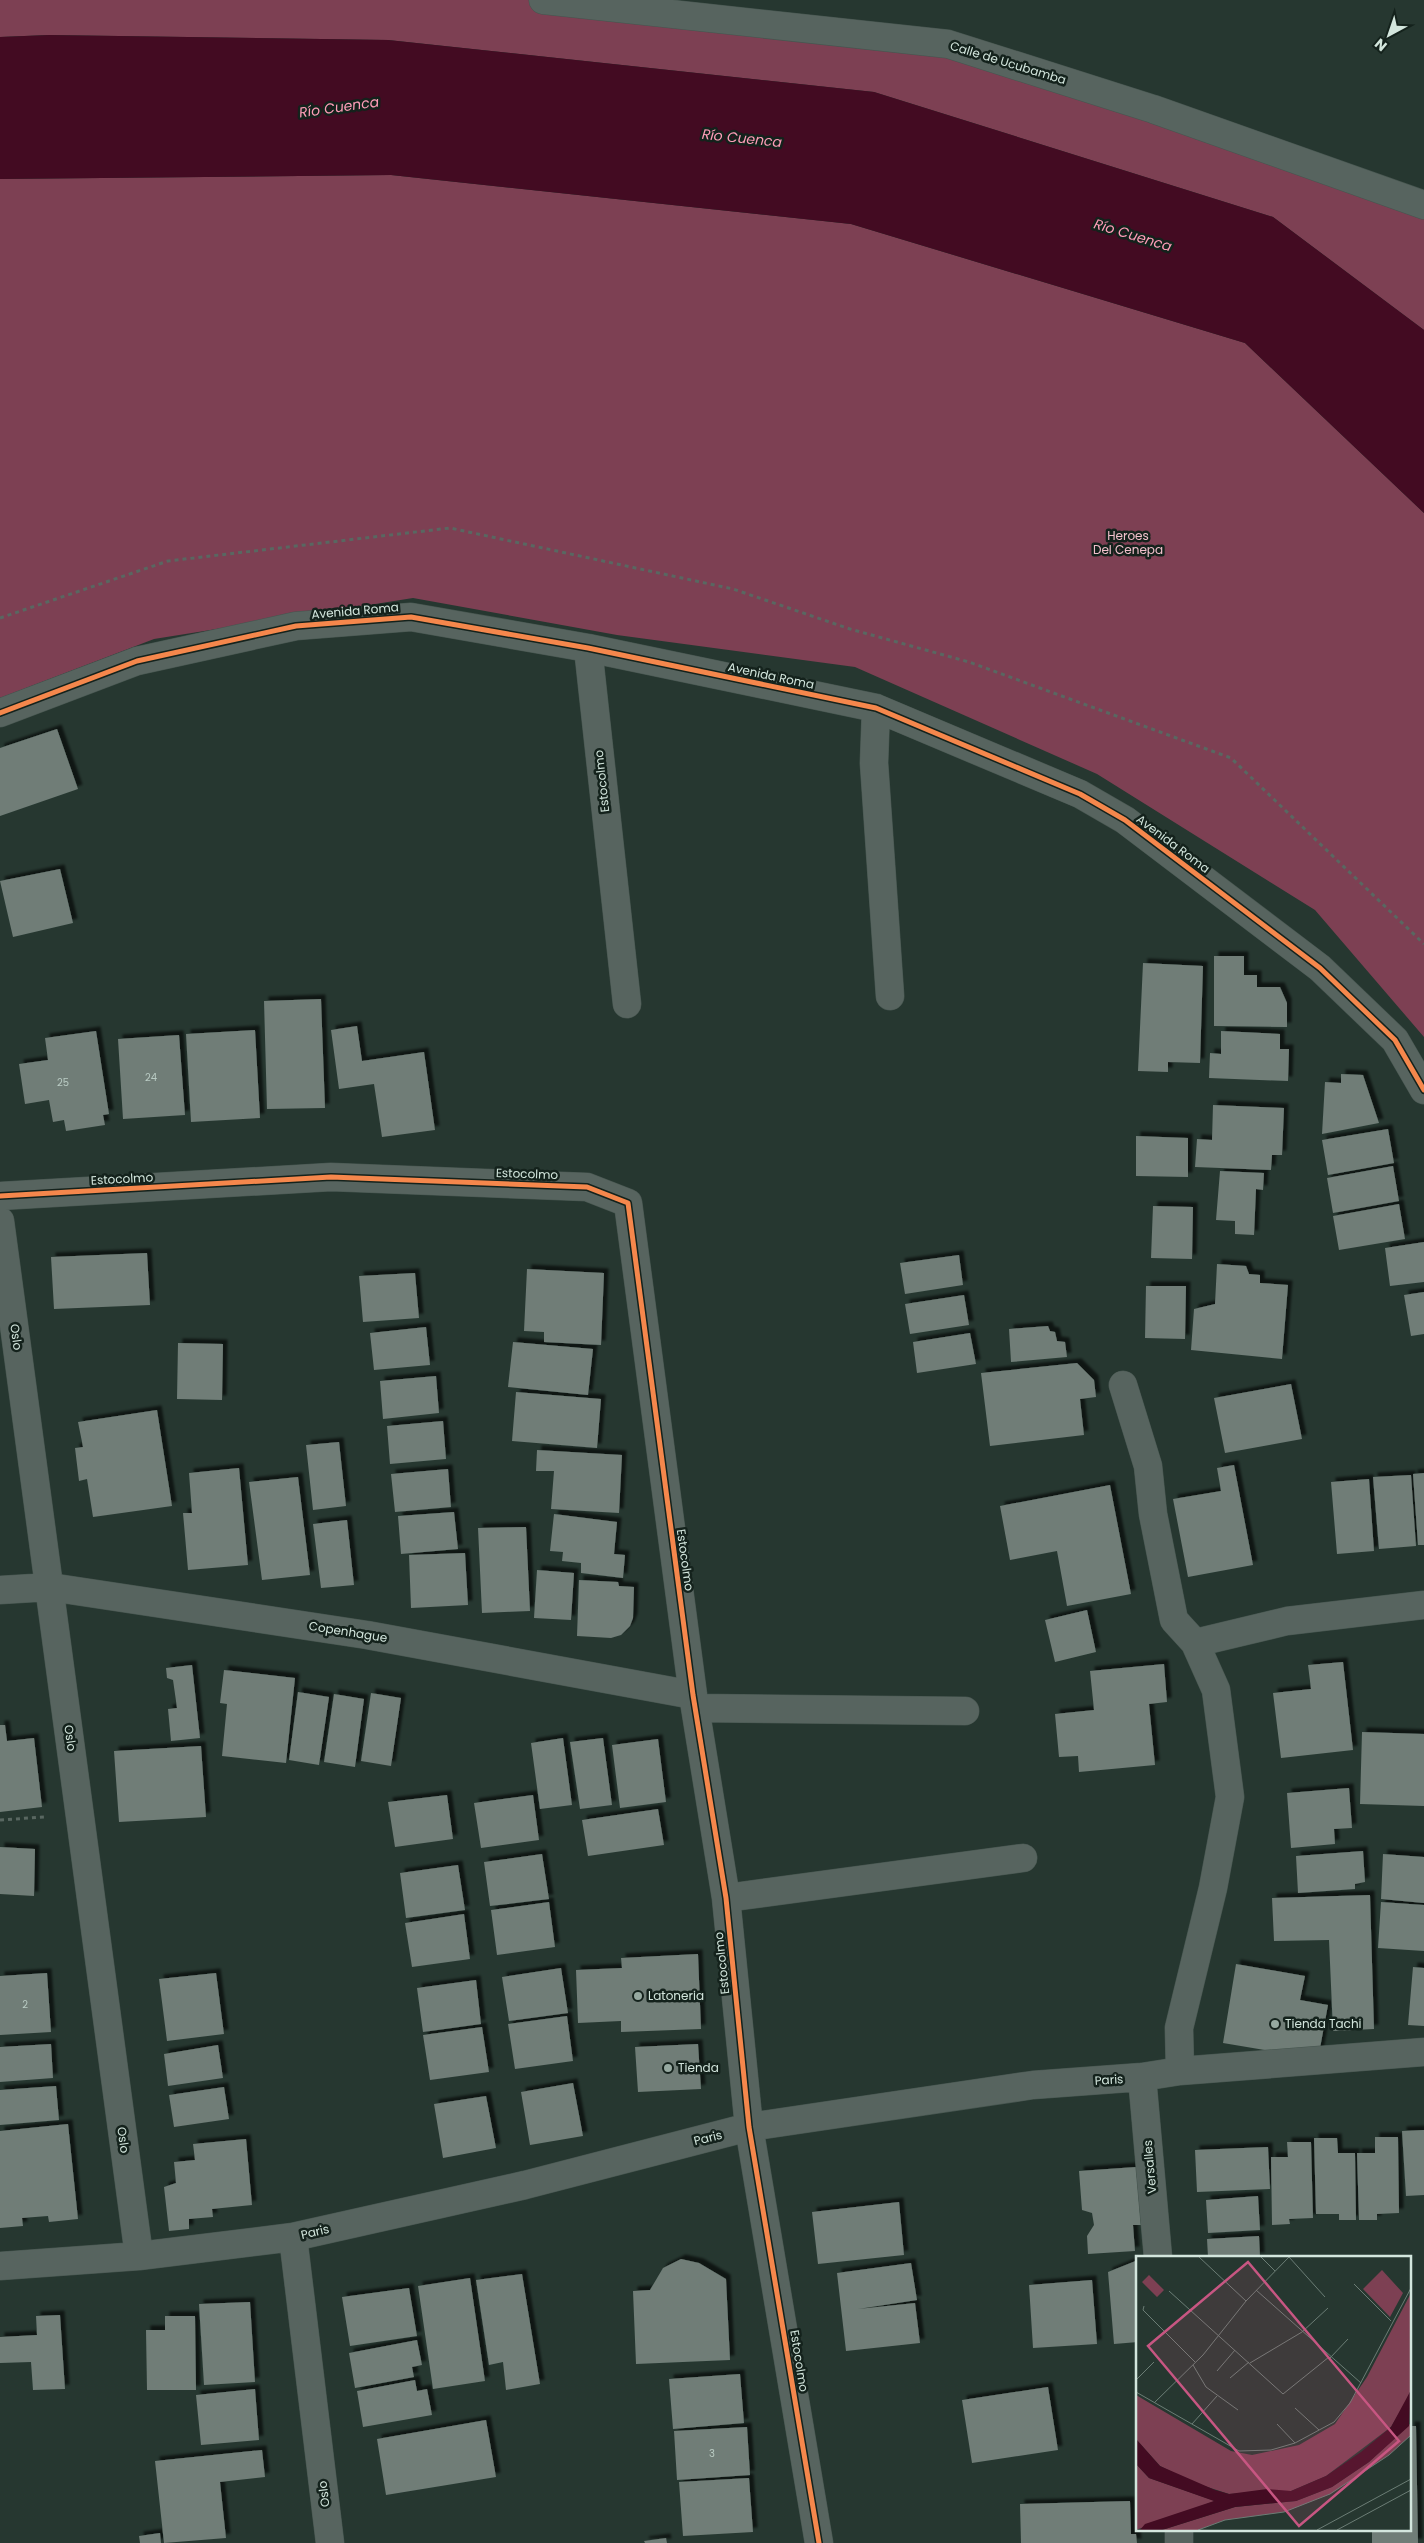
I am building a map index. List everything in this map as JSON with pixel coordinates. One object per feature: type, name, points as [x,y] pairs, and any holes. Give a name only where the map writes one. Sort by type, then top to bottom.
[{"type":"street","name":"Calle de Ucubamba","points":[[544,0],[948,44],[1153,109],[1424,205]]},
{"type":"street","name":"Avenida Roma","points":[[0,713],[137,660],[296,626],[411,617],[588,648],[876,708],[1080,794],[1125,820],[1320,968],[1395,1040],[1424,1090]]},
{"type":"street","name":"Estocolmo","points":[[588,648],[627,1004]]},
{"type":"street","points":[[876,708],[874,763],[890,996]]},
{"type":"street","name":"Estocolmo","points":[[0,1196],[331,1177],[588,1187],[628,1203],[694,1702],[726,1898],[749,2127],[819,2543]]},
{"type":"street","name":"Oslo","points":[[0,1221],[139,2256]]},
{"type":"street","points":[[1123,1385],[1148,1466],[1153,1514],[1174,1620],[1194,1643],[1216,1690],[1230,1797],[1213,1888],[1179,2028],[1180,2071]]},
{"type":"street","name":"Copenhague","points":[[0,1590],[50,1587],[367,1635],[694,1702],[965,1711]]},
{"type":"street","points":[[1194,1643],[1287,1621],[1424,1606]]},
{"type":"street","points":[[726,1898],[1023,1858]]},
{"type":"street","name":"Paris","points":[[0,2266],[139,2256],[293,2237],[525,2185],[749,2127],[1033,2085],[1142,2077],[1180,2071],[1424,2052]]},
{"type":"street","name":"Versalles","points":[[1142,2077],[1158,2256]]},
{"type":"street","name":"Oslo","points":[[293,2237],[330,2543]]},
{"type":"street","points":[[1178,2530],[1179,2543]]},
{"type":"path","points":[[0,1820],[80,1815]]},
{"type":"green space","points":[[0,0],[543,0],[948,44],[1424,205],[1424,330],[1273,217],[874,92],[388,40],[49,35],[0,37]]},
{"type":"green space","name":"Heroes Del Cenepa","points":[[391,175],[851,224],[1245,343],[1424,513],[1424,1037],[1315,910],[1097,774],[855,667],[617,635],[413,598],[154,639],[0,698],[0,179]]},
{"type":"water","name":"Río Cuenca","points":[[49,35],[388,40],[874,92],[1273,217],[1424,330],[1424,513],[1245,343],[851,224],[391,175],[0,179],[0,37]]},
{"type":"building","points":[[57,729],[78,789],[0,816],[0,748]]},
{"type":"building","points":[[60,869],[73,923],[13,937],[0,881]]},
{"type":"building","points":[[1214,956],[1244,956],[1244,975],[1257,975],[1257,987],[1280,987],[1287,1003],[1287,1027],[1214,1026]]},
{"type":"building","points":[[1143,963],[1203,966],[1200,1063],[1168,1062],[1168,1072],[1138,1071]]},
{"type":"building","points":[[321,999],[325,1108],[267,1109],[264,1001]]},
{"type":"building","points":[[357,1026],[362,1061],[424,1052],[435,1130],[382,1137],[374,1084],[339,1089],[331,1030]]},
{"type":"building","points":[[255,1030],[260,1118],[191,1122],[186,1034]]},
{"type":"building","points":[[96,1031],[109,1114],[103,1115],[105,1125],[66,1131],[64,1120],[53,1122],[49,1100],[25,1104],[19,1064],[48,1060],[45,1038]]},
{"type":"building","points":[[1221,1031],[1280,1034],[1280,1049],[1289,1049],[1288,1081],[1209,1078],[1210,1053],[1221,1054]]},
{"type":"building","points":[[179,1035],[185,1115],[123,1119],[118,1039]]},
{"type":"building","points":[[1341,1074],[1363,1075],[1379,1123],[1322,1134],[1325,1082],[1341,1083]]},
{"type":"building","points":[[1213,1105],[1284,1108],[1282,1155],[1272,1155],[1271,1170],[1195,1167],[1197,1139],[1212,1140]]},
{"type":"building","points":[[1388,1129],[1394,1163],[1328,1175],[1322,1140]]},
{"type":"building","points":[[1136,1136],[1188,1138],[1188,1177],[1136,1176]]},
{"type":"building","points":[[1393,1166],[1399,1201],[1333,1213],[1327,1178]]},
{"type":"building","points":[[1220,1171],[1264,1173],[1263,1190],[1256,1189],[1254,1235],[1235,1234],[1235,1221],[1216,1220]]},
{"type":"building","points":[[1399,1204],[1405,1239],[1339,1250],[1333,1216]]},
{"type":"building","points":[[1153,1206],[1193,1207],[1192,1259],[1151,1258]]},
{"type":"building","points":[[1424,1242],[1424,1282],[1390,1286],[1385,1248]]},
{"type":"building","points":[[147,1253],[150,1305],[54,1309],[51,1257]]},
{"type":"building","points":[[959,1255],[963,1285],[905,1294],[900,1263]]},
{"type":"building","points":[[1217,1264],[1246,1266],[1249,1274],[1260,1275],[1260,1283],[1288,1285],[1282,1359],[1191,1350],[1194,1309],[1215,1304]]},
{"type":"building","points":[[527,1269],[604,1273],[601,1345],[544,1342],[544,1332],[524,1331]]},
{"type":"building","points":[[415,1273],[419,1318],[363,1322],[359,1276]]},
{"type":"building","points":[[1146,1286],[1186,1286],[1185,1339],[1145,1338]]},
{"type":"building","points":[[1424,1292],[1424,1334],[1411,1336],[1404,1295]]},
{"type":"building","points":[[964,1295],[969,1325],[910,1334],[905,1304]]},
{"type":"building","points":[[1048,1326],[1050,1331],[1055,1332],[1057,1341],[1065,1342],[1067,1357],[1011,1362],[1009,1329]]},
{"type":"building","points":[[426,1327],[430,1365],[374,1370],[370,1333]]},
{"type":"building","points":[[970,1333],[976,1364],[917,1373],[913,1342]]},
{"type":"building","points":[[513,1342],[593,1349],[588,1395],[508,1387]]},
{"type":"building","points":[[178,1343],[223,1344],[222,1400],[177,1399]]},
{"type":"building","points":[[1077,1363],[1094,1380],[1096,1397],[1080,1399],[1084,1435],[990,1446],[981,1373]]},
{"type":"building","points":[[436,1376],[439,1413],[383,1419],[380,1381]]},
{"type":"building","points":[[1291,1384],[1302,1439],[1225,1453],[1214,1398]]},
{"type":"building","points":[[516,1392],[601,1399],[597,1448],[512,1441]]},
{"type":"building","points":[[157,1410],[172,1506],[93,1517],[87,1479],[79,1481],[75,1448],[83,1447],[78,1422]]},
{"type":"building","points":[[443,1421],[446,1459],[390,1464],[387,1426]]},
{"type":"building","points":[[339,1442],[346,1506],[313,1510],[306,1445]]},
{"type":"building","points":[[537,1450],[622,1455],[619,1513],[551,1509],[554,1471],[536,1471]]},
{"type":"building","points":[[1234,1465],[1253,1565],[1188,1577],[1173,1499],[1221,1491],[1217,1468]]},
{"type":"building","points":[[239,1468],[248,1565],[188,1570],[183,1513],[192,1513],[189,1473]]},
{"type":"building","points":[[448,1469],[451,1507],[395,1512],[391,1474]]},
{"type":"building","points":[[1424,1473],[1424,1545],[1418,1545],[1413,1474]]},
{"type":"building","points":[[1411,1475],[1416,1546],[1379,1549],[1373,1477]]},
{"type":"building","points":[[298,1477],[310,1575],[262,1580],[249,1482]]},
{"type":"building","points":[[1369,1479],[1374,1551],[1337,1554],[1331,1482]]},
{"type":"building","points":[[1110,1485],[1131,1594],[1067,1606],[1057,1551],[1010,1560],[1000,1506]]},
{"type":"building","points":[[454,1512],[458,1549],[401,1554],[398,1516]]},
{"type":"building","points":[[554,1514],[617,1522],[614,1554],[625,1555],[623,1578],[581,1573],[581,1563],[562,1561],[563,1552],[550,1551]]},
{"type":"building","points":[[347,1520],[354,1585],[321,1588],[313,1524]]},
{"type":"building","points":[[526,1527],[530,1611],[482,1613],[478,1528]]},
{"type":"building","points":[[465,1553],[468,1605],[411,1608],[409,1555]]},
{"type":"building","points":[[537,1570],[574,1573],[571,1620],[534,1618]]},
{"type":"building","points":[[579,1580],[618,1582],[619,1586],[634,1587],[633,1618],[630,1626],[621,1635],[611,1638],[577,1636]]},
{"type":"building","points":[[1087,1610],[1096,1652],[1055,1662],[1045,1620]]},
{"type":"building","points":[[1343,1662],[1353,1750],[1281,1758],[1273,1693],[1311,1689],[1308,1665]]},
{"type":"building","points":[[1164,1664],[1167,1702],[1149,1704],[1155,1765],[1079,1772],[1078,1756],[1059,1757],[1055,1714],[1094,1710],[1090,1671]]},
{"type":"building","points":[[192,1665],[200,1738],[171,1741],[168,1709],[177,1708],[173,1680],[167,1678],[166,1668]]},
{"type":"building","points":[[224,1670],[295,1678],[286,1763],[222,1756],[227,1704],[220,1703]]},
{"type":"building","points":[[298,1692],[329,1697],[319,1765],[289,1760]]},
{"type":"building","points":[[371,1693],[401,1698],[391,1766],[361,1761]]},
{"type":"building","points":[[334,1694],[364,1699],[355,1767],[324,1762]]},
{"type":"building","points":[[0,1725],[5,1725],[7,1741],[34,1738],[42,1807],[0,1812]]},
{"type":"building","points":[[1362,1732],[1424,1734],[1424,1806],[1360,1804]]},
{"type":"building","points":[[563,1738],[572,1805],[540,1809],[531,1743]]},
{"type":"building","points":[[603,1738],[612,1805],[580,1809],[570,1742]]},
{"type":"building","points":[[658,1739],[666,1802],[620,1808],[612,1745]]},
{"type":"building","points":[[201,1746],[206,1817],[119,1822],[114,1751]]},
{"type":"building","points":[[1349,1788],[1352,1828],[1334,1829],[1335,1844],[1291,1848],[1287,1793]]},
{"type":"building","points":[[447,1795],[453,1839],[395,1847],[388,1802]]},
{"type":"building","points":[[533,1795],[539,1840],[481,1848],[474,1803]]},
{"type":"building","points":[[658,1809],[664,1845],[588,1856],[582,1820]]},
{"type":"building","points":[[0,1847],[35,1849],[34,1896],[0,1894]]},
{"type":"building","points":[[1363,1851],[1365,1882],[1355,1884],[1355,1889],[1298,1893],[1296,1856]]},
{"type":"building","points":[[542,1854],[549,1899],[490,1906],[484,1862]]},
{"type":"building","points":[[1383,1854],[1424,1857],[1424,1903],[1381,1899]]},
{"type":"building","points":[[458,1865],[465,1910],[406,1918],[400,1873]]},
{"type":"building","points":[[1370,1895],[1374,2029],[1333,2031],[1329,1940],[1274,1941],[1272,1898]]},
{"type":"building","points":[[549,1902],[555,1947],[497,1955],[491,1910]]},
{"type":"building","points":[[1381,1902],[1424,1905],[1424,1951],[1378,1948]]},
{"type":"building","points":[[464,1914],[470,1959],[412,1967],[405,1923]]},
{"type":"building","name":"Latoneria","points":[[698,1954],[701,2029],[621,2032],[621,2021],[578,2023],[576,1970],[622,1968],[621,1958]]},
{"type":"building","name":"Tienda Tachi","points":[[1236,1964],[1305,1976],[1300,2000],[1328,2005],[1318,2059],[1223,2043]]},
{"type":"building","points":[[1413,1967],[1424,1968],[1424,2026],[1408,2025]]},
{"type":"building","points":[[561,1968],[568,2013],[509,2021],[502,1977]]},
{"type":"building","points":[[47,1973],[51,2032],[0,2035],[0,1976]]},
{"type":"building","points":[[216,1973],[224,2034],[167,2041],[159,1979]]},
{"type":"building","points":[[476,1980],[481,2024],[423,2032],[417,1988]]},
{"type":"building","points":[[567,2016],[573,2061],[515,2069],[508,2024]]},
{"type":"building","points":[[482,2027],[489,2072],[430,2080],[423,2035]]},
{"type":"building","points":[[51,2044],[53,2078],[0,2082],[0,2047]]},
{"type":"building","name":"Tienda","points":[[698,2044],[701,2089],[638,2092],[635,2047]]},
{"type":"building","points":[[218,2045],[223,2078],[168,2086],[164,2054]]},
{"type":"building","points":[[573,2083],[583,2136],[530,2145],[521,2092]]},
{"type":"building","points":[[56,2086],[59,2120],[0,2125],[0,2090]]},
{"type":"building","points":[[224,2087],[229,2119],[174,2127],[169,2095]]},
{"type":"building","points":[[486,2096],[496,2148],[443,2158],[434,2104]]},
{"type":"building","points":[[68,2124],[78,2219],[49,2222],[48,2216],[22,2218],[23,2226],[0,2228],[0,2131]]},
{"type":"building","points":[[1424,2130],[1424,2195],[1406,2196],[1402,2131]]},
{"type":"building","points":[[1375,2137],[1398,2137],[1399,2213],[1377,2214],[1377,2220],[1359,2220],[1357,2153],[1375,2153]]},
{"type":"building","points":[[1314,2138],[1337,2138],[1338,2153],[1355,2153],[1356,2220],[1339,2220],[1339,2214],[1316,2214]]},
{"type":"building","points":[[246,2139],[252,2205],[212,2209],[213,2217],[189,2219],[189,2229],[169,2231],[164,2187],[176,2183],[174,2162],[195,2160],[193,2144]]},
{"type":"building","points":[[1287,2142],[1311,2142],[1313,2218],[1289,2219],[1290,2224],[1272,2225],[1271,2157],[1288,2157]]},
{"type":"building","points":[[1268,2147],[1270,2189],[1197,2192],[1195,2150]]},
{"type":"building","points":[[1136,2167],[1141,2225],[1133,2225],[1135,2251],[1088,2254],[1087,2236],[1094,2225],[1092,2213],[1082,2210],[1079,2171]]},
{"type":"building","points":[[1258,2196],[1260,2230],[1208,2233],[1206,2200]]},
{"type":"building","points":[[899,2202],[904,2255],[818,2264],[812,2212]]},
{"type":"building","points":[[1259,2236],[1260,2256],[1208,2256],[1207,2239]]},
{"type":"building","points":[[681,2259],[699,2263],[726,2279],[730,2360],[636,2364],[633,2291],[650,2290],[663,2268]]},
{"type":"building","points":[[1136,2261],[1136,2342],[1114,2344],[1108,2272]]},
{"type":"building","points":[[911,2263],[917,2300],[858,2309],[915,2303],[920,2343],[846,2351],[837,2273]]},
{"type":"building","points":[[522,2274],[540,2384],[506,2390],[503,2362],[489,2365],[476,2280]]},
{"type":"building","points":[[470,2278],[485,2381],[433,2389],[418,2286]]},
{"type":"building","points":[[1092,2280],[1097,2344],[1033,2348],[1029,2285]]},
{"type":"building","points":[[409,2288],[417,2336],[350,2346],[342,2297]]},
{"type":"building","points":[[250,2302],[255,2382],[204,2385],[199,2304]]},
{"type":"building","points":[[60,2315],[65,2389],[33,2390],[31,2362],[0,2363],[0,2337],[37,2335],[36,2316]]},
{"type":"building","points":[[165,2316],[195,2316],[196,2390],[147,2390],[146,2330],[165,2330]]},
{"type":"building","points":[[417,2340],[422,2365],[412,2367],[414,2377],[355,2388],[349,2353]]},
{"type":"building","points":[[740,2374],[744,2423],[673,2429],[669,2379]]},
{"type":"building","points":[[415,2380],[417,2391],[427,2389],[432,2415],[363,2427],[357,2391]]},
{"type":"building","points":[[1048,2387],[1058,2450],[972,2463],[962,2400]]},
{"type":"building","points":[[255,2389],[259,2440],[201,2445],[196,2395]]},
{"type":"building","points":[[486,2420],[496,2477],[386,2495],[377,2439]]},
{"type":"building","points":[[1412,2426],[1416,2426],[1418,2543],[1372,2543],[1372,2530],[1412,2530]]},
{"type":"building","points":[[747,2427],[750,2475],[677,2480],[674,2431]]},
{"type":"building","points":[[262,2450],[265,2477],[220,2482],[226,2538],[164,2543],[155,2461]]},
{"type":"building","points":[[749,2478],[753,2532],[683,2536],[679,2482]]},
{"type":"building","points":[[1130,2501],[1131,2534],[1136,2534],[1137,2543],[1021,2543],[1020,2504]]},
{"type":"building","points":[[160,2533],[161,2543],[140,2543],[139,2536]]},
{"type":"building","points":[[666,2538],[667,2543],[645,2543],[644,2541]]},
{"type":"cycle path","points":[[0,713],[137,661],[296,626],[411,617],[588,648],[876,708],[1080,794],[1125,820],[1320,968],[1395,1040],[1424,1090]]},
{"type":"cycle path","points":[[0,1196],[331,1177],[587,1187],[628,1203],[693,1695],[726,1898],[749,2127],[819,2543]]},
{"type":"place","name":"Latoneria","points":[[638,1996]]},
{"type":"place","name":"Tienda Tachi","points":[[1275,2024]]},
{"type":"place","name":"Tienda","points":[[668,2068]]}]
